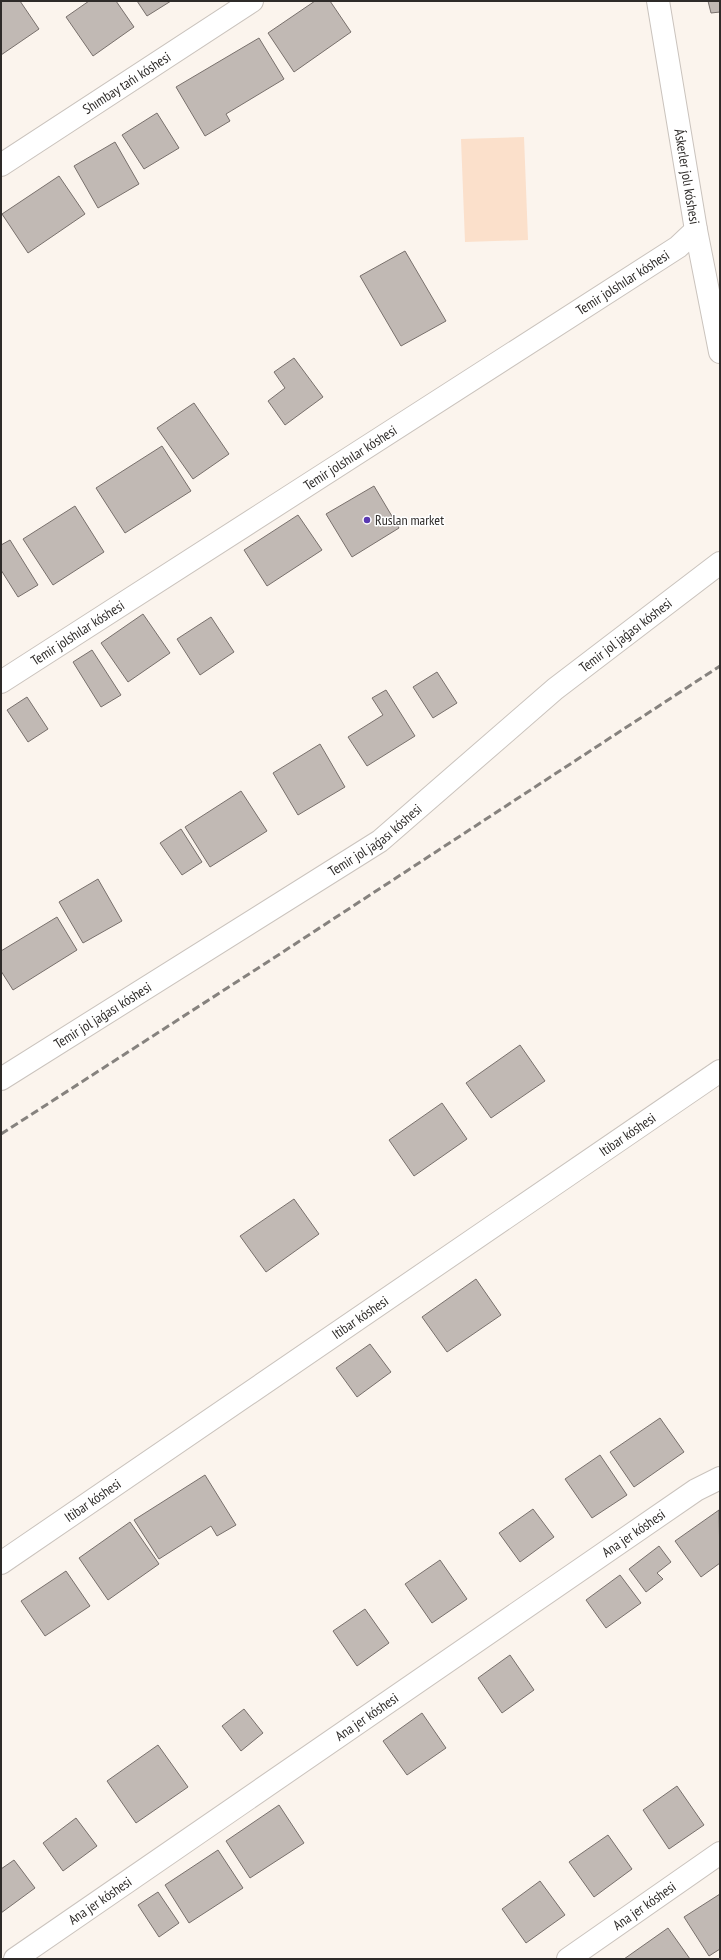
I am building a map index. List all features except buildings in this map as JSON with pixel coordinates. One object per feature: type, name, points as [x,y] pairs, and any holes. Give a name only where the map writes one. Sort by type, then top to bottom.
[{"type":"street","name":"Shımbay tańı kóshesi","points":[[1,165],[252,1]]},
{"type":"street","name":"Áskerler jolı kóshesi","points":[[658,1],[696,230],[720,352]]},
{"type":"street","name":"Temir jolshılar kóshesi","points":[[1,682],[678,247],[696,230]]},
{"type":"street","name":"Temir jol jaǵası kóshesi","points":[[1,1079],[380,841],[555,689],[720,563]]},
{"type":"street","name":"Itibar kóshesi","points":[[1,1563],[720,1071]]},
{"type":"street","name":"Ana jer kóshesi","points":[[15,1959],[690,1494],[720,1478]]},
{"type":"street","name":"Ana jer kóshesi","points":[[568,1959],[720,1853]]},
{"type":"shaded area","points":[[524,137],[528,240],[465,242],[461,139]]},
{"type":"railway","points":[[1,1134],[266,963],[720,666]]},
{"type":"place","name":"Ruslan market","points":[[367,520]]}]
